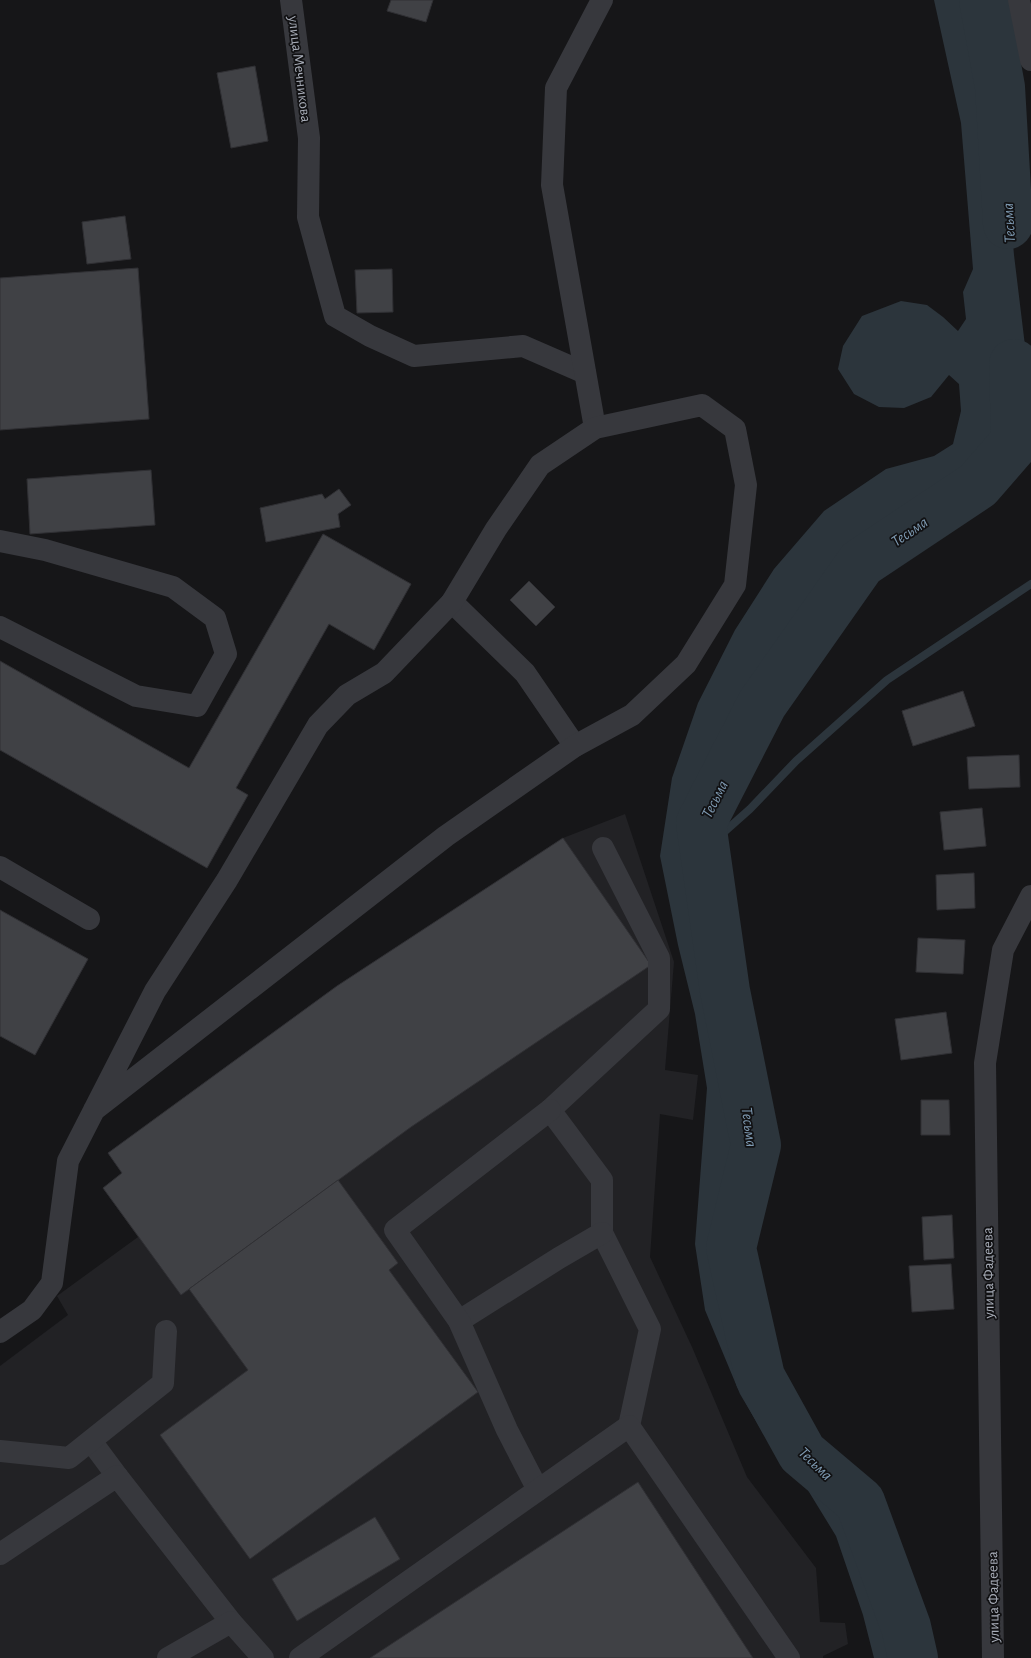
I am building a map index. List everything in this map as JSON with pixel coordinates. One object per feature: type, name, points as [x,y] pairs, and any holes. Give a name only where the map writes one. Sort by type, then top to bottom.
[{"type":"street","name":"улица Мечникова","points":[[291,0],[309,138],[308,217],[335,316],[370,336],[414,356],[523,346],[585,373]]},
{"type":"street","points":[[595,428],[552,185],[556,88],[602,0]]},
{"type":"street","points":[[1019,0],[1031,60]]},
{"type":"street","points":[[0,1332],[32,1310],[52,1283],[68,1161],[94,1110],[155,991],[227,880],[318,725],[347,695],[384,673],[452,602],[496,529],[540,465],[595,428],[702,406],[735,428],[746,485],[735,585],[686,664],[632,716],[575,746],[446,836],[94,1110]]},
{"type":"street","points":[[0,541],[45,550],[173,587],[215,618],[226,654],[198,706],[136,696],[0,627]]},
{"type":"street","points":[[452,602],[525,673],[575,746]]},
{"type":"street","points":[[538,1490],[507,1430],[459,1321],[395,1230],[550,1110],[659,1009],[659,958],[603,848]]},
{"type":"street","points":[[0,867],[89,919]]},
{"type":"street","name":"улица Фадеева","points":[[993,1658],[985,1063],[1003,950],[1031,896]]},
{"type":"street","points":[[300,1658],[629,1426],[650,1329],[602,1233],[602,1180],[550,1110]]},
{"type":"street","points":[[459,1321],[559,1258],[602,1233]]},
{"type":"street","points":[[0,1451],[69,1458],[163,1382],[166,1331]]},
{"type":"street","points":[[629,1426],[789,1658]]},
{"type":"street","points":[[91,1441],[231,1622],[263,1658]]},
{"type":"street","points":[[0,1554],[117,1476]]},
{"type":"street","points":[[168,1658],[231,1622]]},
{"type":"shaded area","points":[[625,814],[674,962],[665,1070],[698,1075],[693,1120],[660,1114],[650,1257],[692,1347],[747,1477],[816,1568],[820,1622],[845,1623],[848,1644],[823,1656],[823,1658],[0,1658],[0,1366],[68,1315],[57,1296],[138,1237],[103,1188],[122,1173],[108,1153],[337,986],[563,838]]},
{"type":"water","points":[[934,0],[977,0],[992,95],[1007,173],[1014,255],[1030,387],[1021,425],[985,471],[908,506],[849,552],[747,699],[720,776],[698,883],[713,949],[735,1010],[742,1071],[741,1128],[730,1202],[732,1294],[753,1372],[787,1428],[821,1461],[843,1487],[879,1563],[906,1636],[906,1658],[874,1658],[863,1615],[836,1536],[798,1474],[769,1443],[740,1394],[705,1310],[695,1244],[707,1088],[695,1014],[678,945],[660,856],[672,778],[698,703],[735,630],[774,569],[824,511],[886,469],[934,456],[953,444],[961,411],[959,384],[949,375],[931,397],[904,408],[879,407],[854,394],[838,369],[843,346],[862,316],[901,301],[927,305],[958,331],[966,319],[963,292],[973,269],[961,123]]},
{"type":"building","points":[[391,0],[433,0],[426,22],[387,11]]},
{"type":"building","points":[[255,66],[268,141],[231,148],[217,73]]},
{"type":"building","points":[[125,216],[131,259],[87,264],[82,222]]},
{"type":"building","points":[[138,268],[149,419],[0,430],[0,278]]},
{"type":"building","points":[[392,269],[393,312],[357,313],[355,270]]},
{"type":"building","points":[[151,470],[155,525],[30,534],[27,479]]},
{"type":"building","points":[[339,489],[351,505],[338,514],[340,527],[266,542],[260,508],[322,494],[325,499]]},
{"type":"building","points":[[323,534],[411,584],[374,650],[329,624],[236,788],[248,795],[207,868],[0,750],[0,661],[189,768]]},
{"type":"building","points":[[529,581],[555,607],[536,626],[510,600]]},
{"type":"building","points":[[963,691],[975,726],[913,746],[902,711]]},
{"type":"building","points":[[1019,755],[1020,787],[969,789],[967,757]]},
{"type":"building","points":[[982,808],[986,846],[944,850],[940,812]]},
{"type":"building","points":[[563,838],[651,965],[411,1127],[181,1295],[103,1188],[122,1173],[108,1153],[337,986]]},
{"type":"building","points":[[974,873],[975,908],[937,910],[936,875]]},
{"type":"building","points":[[0,910],[88,959],[35,1055],[0,1036]]},
{"type":"building","points":[[918,938],[965,940],[963,974],[916,972]]},
{"type":"building","points":[[946,1012],[952,1053],[901,1060],[895,1019]]},
{"type":"building","points":[[921,1100],[949,1100],[950,1135],[921,1135]]},
{"type":"building","points":[[338,1180],[398,1263],[389,1270],[478,1392],[250,1559],[160,1435],[248,1370],[189,1289]]},
{"type":"building","points":[[952,1215],[954,1258],[924,1260],[922,1217]]},
{"type":"building","points":[[951,1264],[954,1309],[912,1312],[909,1266]]},
{"type":"building","points":[[638,1482],[753,1658],[370,1658]]},
{"type":"building","points":[[375,1517],[400,1559],[297,1621],[272,1579]]},
{"type":"waterway","name":"Тесьма","points":[[984,0],[1000,87],[1008,224]]},
{"type":"waterway","name":"Тесьма","points":[[913,1658],[906,1627],[860,1502],[802,1453],[760,1377],[731,1248],[756,1145],[725,991],[701,823],[762,704],[861,563],[978,485],[1016,441],[1014,364]]},
{"type":"waterway","points":[[705,849],[750,809],[796,761],[887,680],[1031,584]]}]
